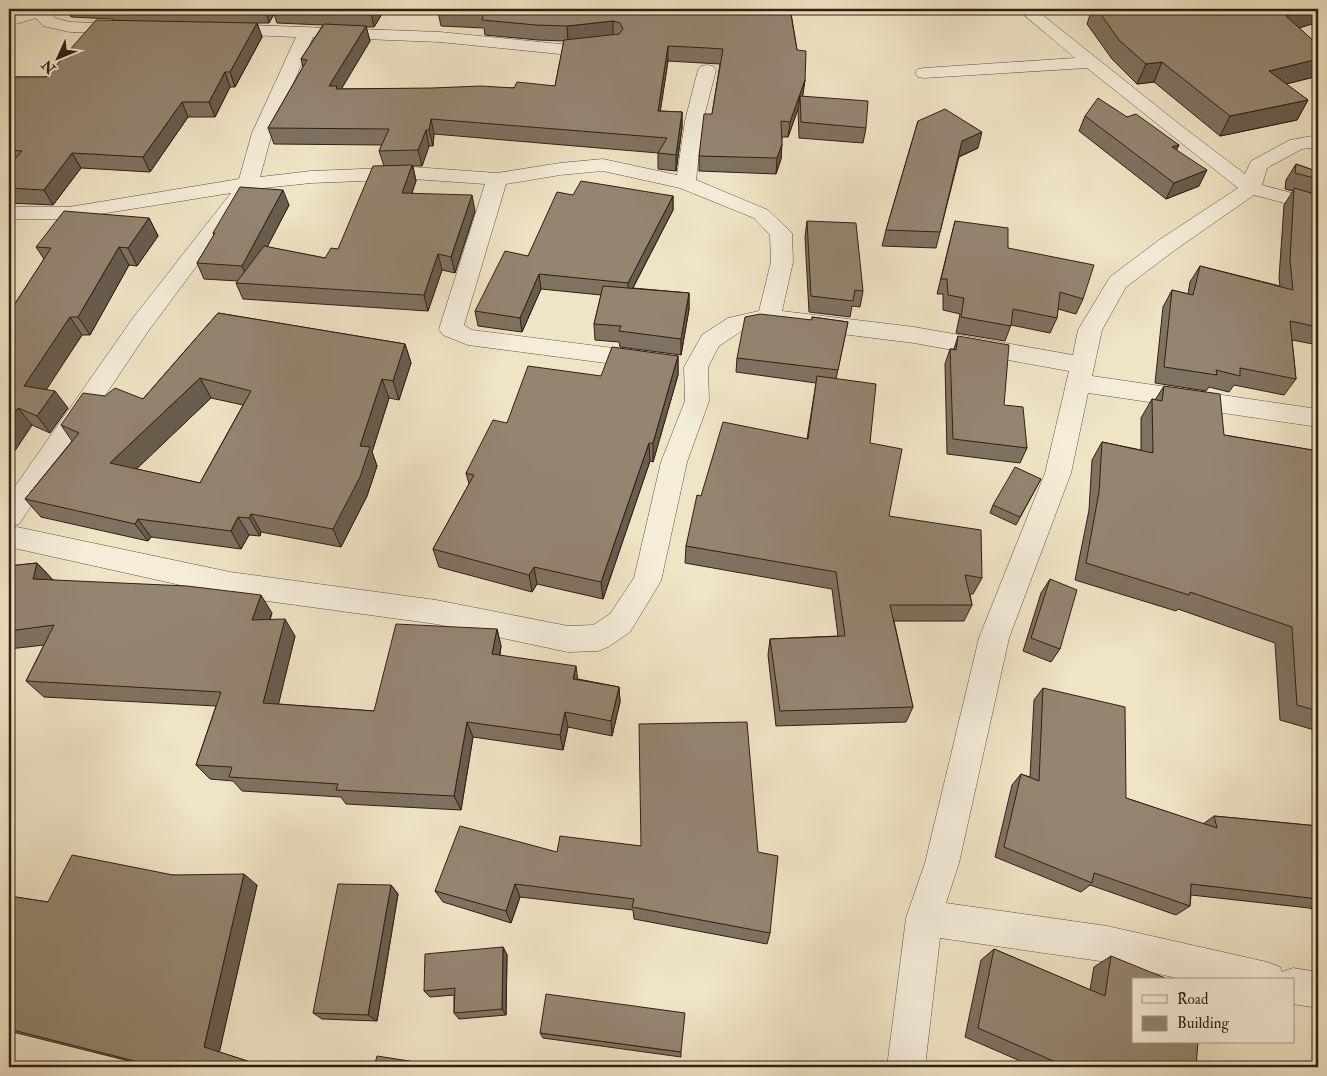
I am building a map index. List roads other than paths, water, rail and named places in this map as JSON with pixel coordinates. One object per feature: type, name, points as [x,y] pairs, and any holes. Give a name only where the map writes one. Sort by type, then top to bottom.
[{"type":"street","points":[[1025,9],[1250,188],[1318,206]]},
{"type":"street","points":[[9,21],[40,10],[49,22],[70,27],[148,28]]},
{"type":"street","points":[[203,28],[440,37],[560,49],[613,43]]},
{"type":"street","points":[[9,516],[141,324],[248,184],[262,133],[306,31]]},
{"type":"street","points":[[924,73],[1091,62]]},
{"type":"street","points":[[686,183],[694,121],[707,70]]},
{"type":"street","points":[[906,1067],[924,918],[942,863],[994,638],[1058,473],[1090,330],[1118,282],[1167,245],[1250,188],[1258,165],[1297,144],[1318,142]]},
{"type":"street","points":[[9,213],[69,213],[248,184],[311,177],[413,173],[497,179],[560,169],[603,165],[686,183],[761,214],[781,233],[782,262],[769,318]]},
{"type":"street","points":[[497,179],[451,329],[468,337],[681,365],[710,341],[736,324],[769,318],[914,335],[1080,374],[1318,418]]},
{"type":"street","points":[[9,536],[230,584],[436,612],[568,639],[598,638],[620,623],[647,581],[674,462],[697,401],[681,365]]},
{"type":"street","points":[[924,918],[1107,944],[1258,978]]},
{"type":"street","points":[[1294,986],[1318,990]]}]
